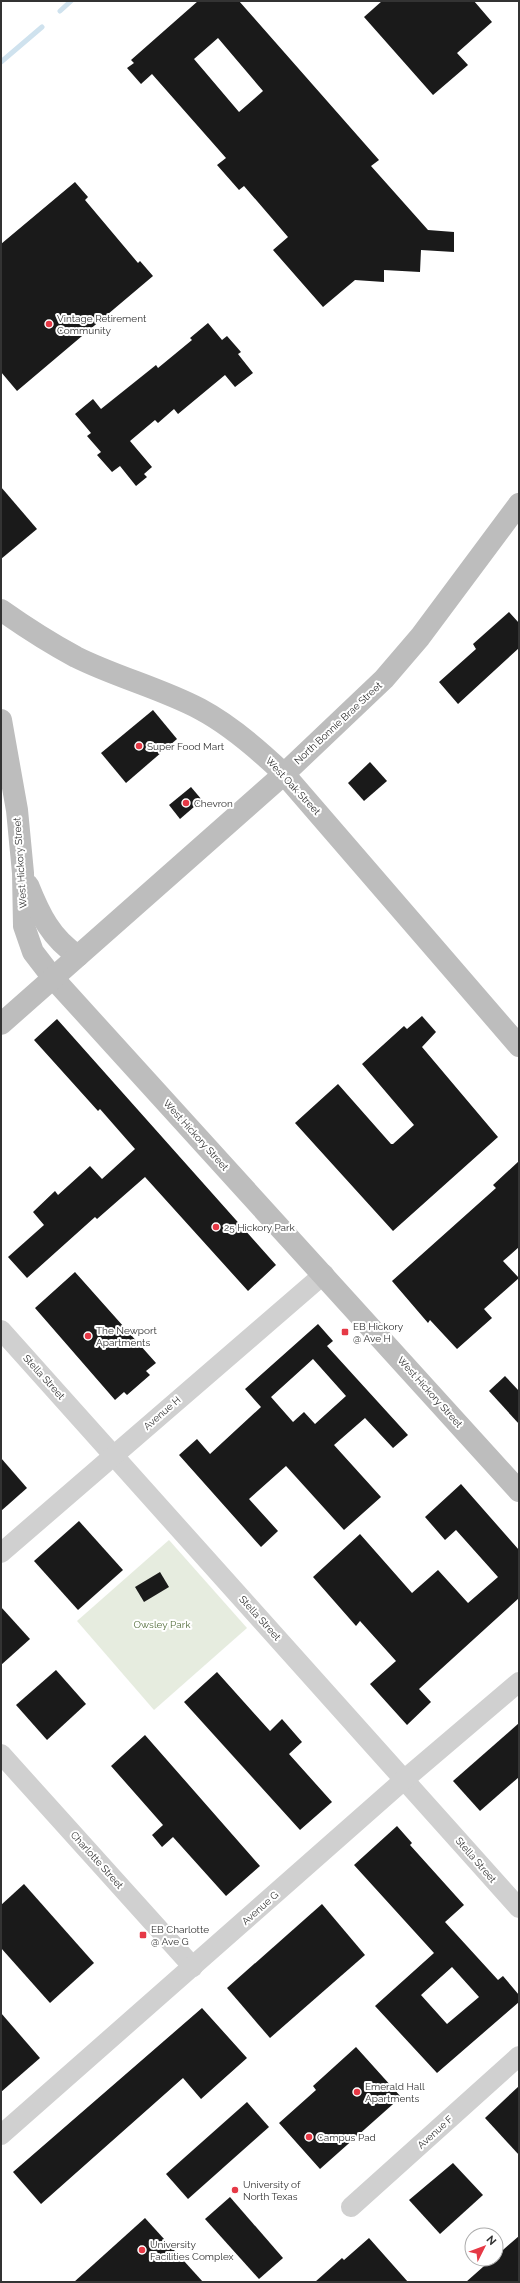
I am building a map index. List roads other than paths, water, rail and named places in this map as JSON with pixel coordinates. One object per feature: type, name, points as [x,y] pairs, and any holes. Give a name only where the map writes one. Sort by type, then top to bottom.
[{"type":"main road","name":"North Bonnie Brae Street","points":[[1,1024],[284,774],[402,661],[519,504]]},
{"type":"main road","name":"West Oak Street","points":[[1,610],[76,657],[172,695],[201,710],[259,750],[284,774],[519,1046]]},
{"type":"main road","name":"West Hickory Street","points":[[1,720],[15,794],[23,873],[24,926],[33,952],[53,978],[324,1274],[519,1491]]},
{"type":"main road","points":[[23,873],[39,912],[49,930],[65,947],[78,956]]},
{"type":"street","name":"Avenue H","points":[[1,1553],[324,1274]]},
{"type":"street","name":"Stella Street","points":[[1,1330],[519,1908]]},
{"type":"street","name":"Avenue G","points":[[1,2134],[193,1967],[405,1779],[519,1682]]},
{"type":"street","name":"Charlotte Street","points":[[1,1754],[193,1967]]},
{"type":"street","name":"Avenue F","points":[[351,2207],[519,2056]]},
{"type":"waterway","points":[[60,11],[71,1]]},
{"type":"waterway","points":[[1,62],[42,27]]},
{"type":"place","name":"Vintage Retirement Community","points":[[49,324]]},
{"type":"place","name":"Super Food Mart","points":[[139,746]]},
{"type":"place","name":"Chevron","points":[[186,803]]},
{"type":"place","name":"25 Hickory Park","points":[[216,1227]]},
{"type":"place","name":"EB Hickory @ Ave H","points":[[345,1332]]},
{"type":"place","name":"The Newport Apartments","points":[[88,1336]]},
{"type":"place","name":"EB Charlotte @ Ave G","points":[[143,1935]]},
{"type":"place","name":"Emerald Hall Apartments","points":[[357,2092]]},
{"type":"place","name":"Campus Pad","points":[[309,2137]]},
{"type":"place","name":"University of North Texas","points":[[235,2190]]},
{"type":"place","name":"University Facilities Complex","points":[[142,2250]]},
{"type":"park label","name":"Owsley Park","points":[[162,1624]]}]
